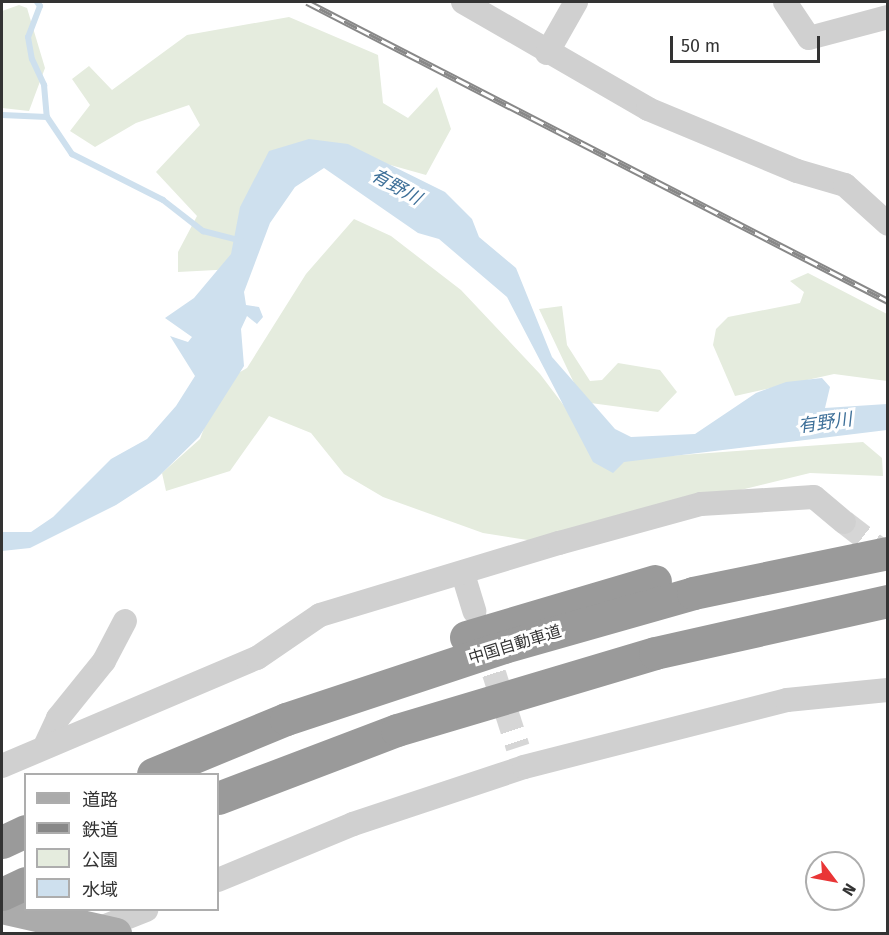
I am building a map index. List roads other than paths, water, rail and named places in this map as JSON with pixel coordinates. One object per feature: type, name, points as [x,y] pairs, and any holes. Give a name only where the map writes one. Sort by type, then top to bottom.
[{"type":"highway","name":"中国自動車道","points":[[162,771],[306,712],[504,647],[693,593],[887,542]]},
{"type":"highway","points":[[219,799],[397,730],[644,656],[888,601]]},
{"type":"highway","points":[[219,799],[522,706],[888,618]]},
{"type":"highway","points":[[2,842],[24,832]]},
{"type":"main road","points":[[58,911],[107,931]]},
{"type":"street","points":[[464,2],[547,53],[671,120],[845,185],[888,224]]},
{"type":"street","points":[[547,53],[576,2]]},
{"type":"street","points":[[785,2],[809,38],[888,17]]},
{"type":"street","points":[[2,766],[46,744],[257,658],[320,615],[701,504],[814,497],[844,522]]},
{"type":"street","points":[[463,574],[474,611]]},
{"type":"street","points":[[46,744],[58,718],[104,661],[125,621]]},
{"type":"street","points":[[219,880],[521,757],[788,700],[888,690]]},
{"type":"street","points":[[107,931],[142,911]]},
{"type":"water","name":"有野川","points":[[309,139],[348,144],[445,192],[472,219],[479,237],[516,268],[552,357],[615,429],[631,437],[695,434],[756,393],[786,382],[822,378],[830,387],[825,408],[887,404],[887,430],[624,462],[613,473],[593,462],[507,297],[439,239],[418,233],[324,168],[295,187],[270,223],[244,292],[246,305],[259,307],[263,317],[257,324],[247,316],[241,329],[244,366],[199,437],[156,479],[116,505],[30,548],[2,551],[2,532],[31,532],[53,517],[111,459],[147,439],[176,406],[195,376],[170,336],[188,342],[192,337],[165,318],[194,298],[231,254],[240,207],[269,151]]},
{"type":"waterway","points":[[37,2],[40,6],[28,37],[32,59],[44,85],[47,117],[72,154],[163,200],[203,231],[242,241]]},
{"type":"waterway","points":[[2,115],[47,117]]},
{"type":"tunnel","points":[[844,522],[888,556]]},
{"type":"tunnel","points":[[483,639],[518,748]]},
{"type":"railway","points":[[307,2],[888,301]]}]
